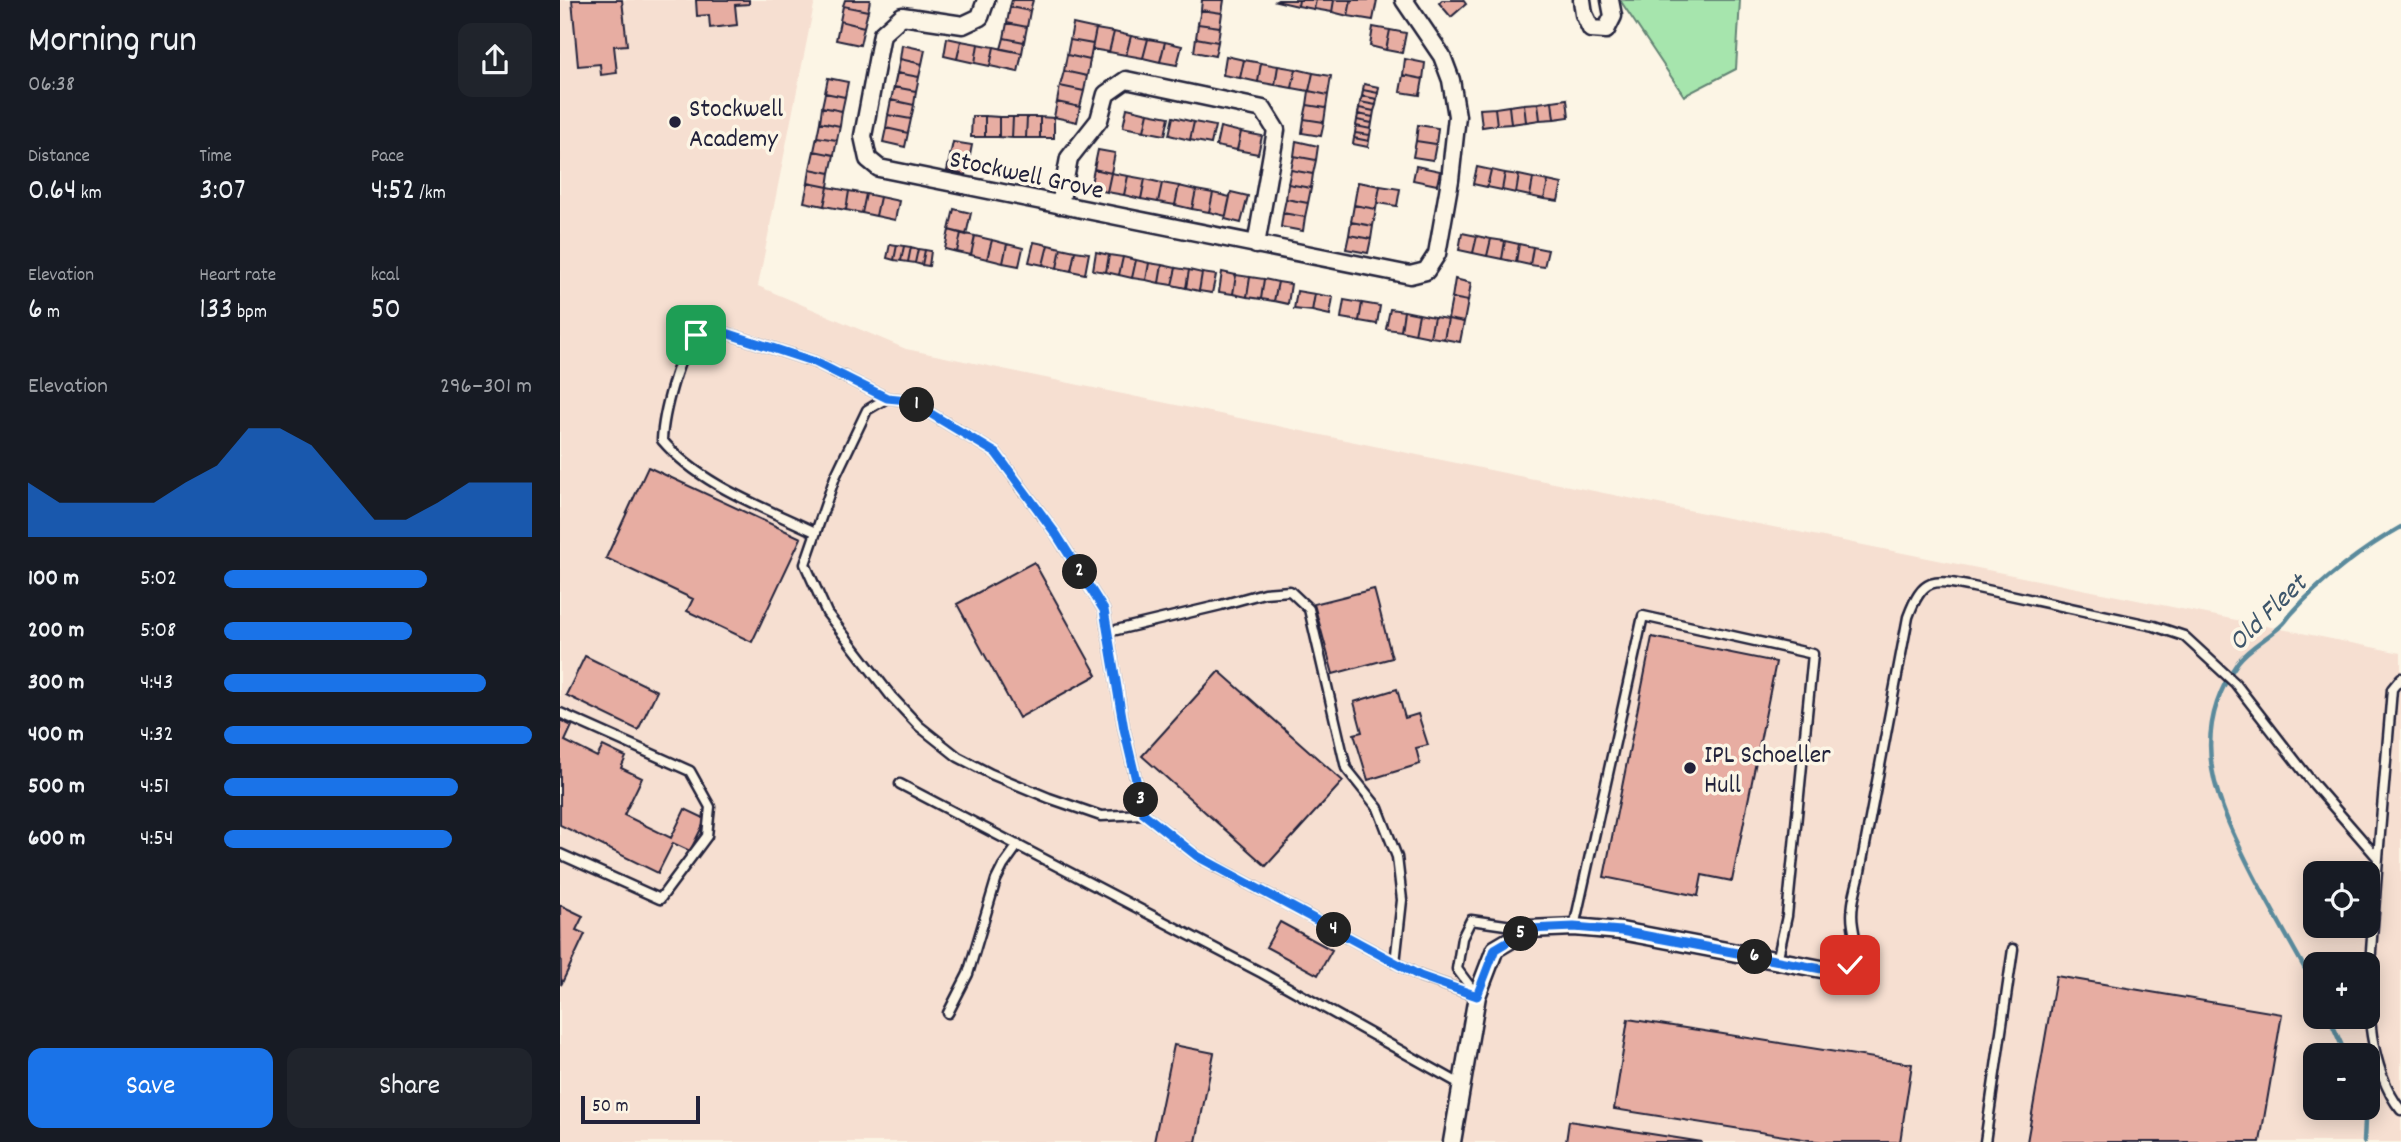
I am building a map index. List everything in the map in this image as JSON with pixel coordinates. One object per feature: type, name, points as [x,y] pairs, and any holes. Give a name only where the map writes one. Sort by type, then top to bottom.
[{"type":"street","name":"Stockwell Grove","points":[[986,0],[980,17],[963,25],[902,16],[881,34],[863,136],[867,159],[879,168],[1410,275],[1426,271],[1437,254],[1450,180],[1457,116],[1451,80],[1442,56],[1404,0]]},
{"type":"street","points":[[1582,0],[1584,14],[1591,29],[1606,30],[1613,16],[1610,0]]},
{"type":"street","points":[[1060,205],[1069,158],[1099,120],[1106,94],[1126,80],[1178,90],[1263,109],[1276,130],[1256,245]]},
{"type":"street","points":[[1452,1142],[1477,996],[1495,949],[1529,929],[1574,927],[1621,931],[1832,971]]},
{"type":"lane","points":[[815,532],[723,487],[677,457],[662,440],[663,420],[681,361],[696,335],[711,328],[815,362],[887,398],[908,400],[996,453],[1056,534],[1104,610],[1124,729],[1144,814],[1197,856],[1420,976],[1477,996]]},
{"type":"lane","points":[[887,398],[867,410],[835,477],[805,564],[827,612],[891,696],[919,726],[958,757],[1049,798],[1101,816],[1144,814]]},
{"type":"lane","points":[[1832,971],[1850,965],[1856,954],[1858,944],[1853,928],[1852,903],[1908,617],[1917,593],[1932,582],[1948,582],[2154,626],[2184,636],[2235,683],[2311,781],[2377,857]]},
{"type":"lane","points":[[1108,632],[1264,593],[1290,591],[1309,609],[1346,768],[1378,808],[1397,858],[1402,900],[1395,963]]},
{"type":"lane","points":[[1574,927],[1643,616],[1813,654],[1787,916],[1776,962]]},
{"type":"lane","points":[[2401,678],[2392,689],[2371,958],[2372,1036],[2392,1099],[2401,1110]]},
{"type":"lane","points":[[560,713],[690,771],[710,807],[707,836],[660,899],[560,854]]},
{"type":"lane","points":[[900,783],[1274,980],[1462,1085]]},
{"type":"lane","points":[[948,1013],[968,974],[996,880],[1018,845]]},
{"type":"lane","points":[[1477,996],[1457,968],[1462,938],[1471,920],[1529,929]]},
{"type":"lane","points":[[1985,1142],[2013,949]]},
{"type":"shaded area","points":[[560,0],[815,0],[758,286],[906,349],[1519,476],[2401,653],[2401,1142],[560,1142]]},
{"type":"green space","points":[[1620,0],[1740,0],[1736,69],[1684,96]]},
{"type":"building","points":[[572,0],[622,0],[627,45],[614,46],[617,73],[601,75],[600,64],[578,66]]},
{"type":"building","points":[[696,0],[749,0],[749,4],[735,5],[737,25],[710,28],[709,15],[697,16]]},
{"type":"building","points":[[845,0],[870,0],[868,11],[843,6]]},
{"type":"building","points":[[1012,0],[1033,0],[1030,11],[1010,7]]},
{"type":"building","points":[[1202,0],[1224,0],[1222,13],[1201,10]]},
{"type":"building","points":[[1299,0],[1298,6],[1276,1]]},
{"type":"building","points":[[1299,0],[1316,0],[1314,9],[1298,6]]},
{"type":"building","points":[[1316,0],[1334,0],[1332,12],[1314,9]]},
{"type":"building","points":[[1334,0],[1351,0],[1348,16],[1332,12]]},
{"type":"building","points":[[1351,0],[1377,0],[1373,20],[1348,16]]},
{"type":"building","points":[[1442,0],[1463,0],[1466,4],[1451,17],[1439,3]]},
{"type":"building","points":[[843,6],[868,11],[864,27],[840,21]]},
{"type":"building","points":[[1010,7],[1030,11],[1027,27],[1007,23]]},
{"type":"building","points":[[1201,10],[1222,13],[1220,27],[1198,24]]},
{"type":"building","points":[[840,21],[864,27],[860,45],[836,40]]},
{"type":"building","points":[[1007,23],[1027,27],[1024,42],[1004,38]]},
{"type":"building","points":[[1073,24],[1096,29],[1093,44],[1070,40]]},
{"type":"building","points":[[1198,24],[1220,27],[1218,42],[1196,38]]},
{"type":"building","points":[[1373,27],[1390,30],[1386,50],[1370,46]]},
{"type":"building","points":[[1096,29],[1114,32],[1109,52],[1092,49]]},
{"type":"building","points":[[1390,30],[1406,33],[1402,53],[1386,50]]},
{"type":"building","points":[[1114,32],[1131,36],[1126,55],[1109,52]]},
{"type":"building","points":[[1131,36],[1148,39],[1143,58],[1126,55]]},
{"type":"building","points":[[947,38],[961,41],[957,59],[944,56]]},
{"type":"building","points":[[1004,38],[1024,42],[1022,53],[1001,49]]},
{"type":"building","points":[[1196,38],[1218,42],[1215,56],[1194,52]]},
{"type":"building","points":[[1148,39],[1165,42],[1160,62],[1143,58]]},
{"type":"building","points":[[1070,40],[1093,44],[1090,60],[1067,55]]},
{"type":"building","points":[[961,41],[978,44],[975,63],[957,59]]},
{"type":"building","points":[[1165,42],[1182,46],[1177,65],[1160,62]]},
{"type":"building","points":[[978,44],[994,47],[990,66],[975,63]]},
{"type":"building","points":[[902,45],[925,50],[922,64],[900,59]]},
{"type":"building","points":[[994,47],[1022,53],[1018,72],[990,66]]},
{"type":"building","points":[[1067,55],[1090,60],[1087,76],[1064,71]]},
{"type":"building","points":[[1226,56],[1244,60],[1240,78],[1223,75]]},
{"type":"building","points":[[900,59],[922,64],[919,77],[897,73]]},
{"type":"building","points":[[1405,59],[1425,63],[1423,79],[1403,75]]},
{"type":"building","points":[[1244,60],[1261,63],[1258,82],[1240,78]]},
{"type":"building","points":[[1261,63],[1278,66],[1275,85],[1258,82]]},
{"type":"building","points":[[1278,66],[1296,69],[1292,88],[1275,85]]},
{"type":"building","points":[[1296,69],[1313,73],[1309,91],[1292,88]]},
{"type":"building","points":[[1064,71],[1087,76],[1084,91],[1060,86]]},
{"type":"building","points":[[897,73],[919,77],[916,91],[894,87]]},
{"type":"building","points":[[1313,73],[1331,76],[1328,95],[1309,91]]},
{"type":"building","points":[[1403,75],[1423,79],[1420,95],[1400,92]]},
{"type":"building","points":[[828,78],[848,82],[845,97],[825,93]]},
{"type":"building","points":[[1364,84],[1379,87],[1378,93],[1363,90]]},
{"type":"building","points":[[1060,86],[1084,91],[1080,107],[1057,102]]},
{"type":"building","points":[[894,87],[916,91],[914,105],[891,100]]},
{"type":"building","points":[[1363,90],[1378,93],[1377,99],[1362,96]]},
{"type":"building","points":[[1309,91],[1328,95],[1326,108],[1307,105]]},
{"type":"building","points":[[825,93],[845,97],[842,111],[822,107]]},
{"type":"building","points":[[1362,96],[1377,99],[1376,105],[1360,102]]},
{"type":"building","points":[[1567,99],[1569,117],[1554,119],[1552,101]]},
{"type":"building","points":[[891,100],[914,105],[911,119],[888,115]]},
{"type":"building","points":[[1552,101],[1554,119],[1540,120],[1538,103]]},
{"type":"building","points":[[1057,102],[1080,107],[1077,122],[1054,117]]},
{"type":"building","points":[[1360,102],[1376,105],[1374,111],[1359,108]]},
{"type":"building","points":[[1538,103],[1540,120],[1526,122],[1524,104]]},
{"type":"building","points":[[1524,104],[1526,122],[1511,124],[1509,106]]},
{"type":"building","points":[[1307,105],[1326,108],[1324,122],[1304,119]]},
{"type":"building","points":[[1509,106],[1511,124],[1497,125],[1495,108]]},
{"type":"building","points":[[822,107],[842,111],[840,126],[820,122]]},
{"type":"building","points":[[1127,108],[1148,113],[1144,131],[1123,127]]},
{"type":"building","points":[[1359,108],[1374,111],[1373,117],[1358,114]]},
{"type":"building","points":[[1495,108],[1497,125],[1482,127],[1480,109]]},
{"type":"building","points":[[1148,113],[1169,117],[1165,135],[1144,131]]},
{"type":"building","points":[[1358,114],[1373,117],[1372,123],[1357,120]]},
{"type":"building","points":[[888,115],[911,119],[908,133],[886,128]]},
{"type":"building","points":[[972,116],[985,116],[985,137],[971,137]]},
{"type":"building","points":[[985,116],[999,117],[999,137],[985,137]]},
{"type":"building","points":[[999,117],[1013,117],[1012,138],[999,137]]},
{"type":"building","points":[[1013,117],[1027,117],[1026,138],[1012,138]]},
{"type":"building","points":[[1027,117],[1040,117],[1040,138],[1026,138]]},
{"type":"building","points":[[1040,117],[1054,118],[1054,138],[1040,138]]},
{"type":"building","points":[[1173,117],[1194,122],[1190,140],[1169,135]]},
{"type":"building","points":[[1304,119],[1324,122],[1321,136],[1302,133]]},
{"type":"building","points":[[1357,120],[1372,123],[1371,129],[1356,126]]},
{"type":"building","points":[[820,122],[840,126],[837,140],[817,137]]},
{"type":"building","points":[[1194,122],[1215,126],[1211,144],[1190,140]]},
{"type":"building","points":[[1418,125],[1438,128],[1436,144],[1416,141]]},
{"type":"building","points":[[1356,126],[1371,129],[1370,135],[1355,133]]},
{"type":"building","points":[[1220,127],[1241,132],[1237,150],[1216,146]]},
{"type":"building","points":[[886,128],[908,133],[905,147],[883,142]]},
{"type":"building","points":[[1241,132],[1262,136],[1258,154],[1237,150]]},
{"type":"building","points":[[1355,133],[1370,135],[1369,141],[1354,138]]},
{"type":"building","points":[[817,137],[837,140],[834,155],[814,151]]},
{"type":"building","points":[[1354,138],[1369,141],[1368,147],[1353,144]]},
{"type":"building","points":[[1296,141],[1318,146],[1316,160],[1294,156]]},
{"type":"building","points":[[1416,141],[1436,144],[1433,160],[1413,157]]},
{"type":"building","points":[[953,142],[972,145],[969,160],[950,156]]},
{"type":"building","points":[[1098,150],[1115,153],[1111,173],[1094,169]]},
{"type":"building","points":[[814,151],[834,155],[830,173],[810,169]]},
{"type":"building","points":[[950,156],[969,160],[966,175],[947,171]]},
{"type":"building","points":[[1294,156],[1316,160],[1313,174],[1291,170]]},
{"type":"building","points":[[1416,166],[1440,171],[1437,185],[1413,180]]},
{"type":"building","points":[[1477,167],[1491,170],[1487,187],[1473,184]]},
{"type":"building","points":[[810,169],[830,173],[828,187],[808,183]]},
{"type":"building","points":[[1094,169],[1111,173],[1107,192],[1090,188]]},
{"type":"building","points":[[1291,170],[1313,174],[1311,188],[1288,184]]},
{"type":"building","points":[[1491,170],[1505,173],[1502,190],[1487,187]]},
{"type":"building","points":[[1111,173],[1128,176],[1124,195],[1107,192]]},
{"type":"building","points":[[1505,173],[1519,175],[1516,193],[1502,190]]},
{"type":"building","points":[[1519,175],[1533,178],[1530,196],[1516,193]]},
{"type":"building","points":[[1128,176],[1145,179],[1141,199],[1124,195]]},
{"type":"building","points":[[1533,178],[1548,181],[1544,199],[1530,196]]},
{"type":"building","points":[[1145,179],[1162,183],[1158,202],[1141,199]]},
{"type":"building","points":[[1548,181],[1562,184],[1558,201],[1544,199]]},
{"type":"building","points":[[1358,182],[1380,186],[1376,209],[1354,205]]},
{"type":"building","points":[[808,183],[828,187],[824,206],[804,202]]},
{"type":"building","points":[[1162,183],[1179,186],[1175,205],[1158,202]]},
{"type":"building","points":[[1288,184],[1311,188],[1308,203],[1286,199]]},
{"type":"building","points":[[1179,186],[1196,190],[1192,209],[1175,205]]},
{"type":"building","points":[[1380,186],[1400,189],[1397,206],[1377,203]]},
{"type":"building","points":[[828,187],[849,191],[846,210],[824,206]]},
{"type":"building","points":[[1196,190],[1213,193],[1209,212],[1192,209]]},
{"type":"building","points":[[849,191],[866,194],[862,213],[846,210]]},
{"type":"building","points":[[1231,192],[1248,196],[1241,223],[1225,219]]},
{"type":"building","points":[[1213,193],[1230,197],[1226,216],[1209,212]]},
{"type":"building","points":[[866,194],[880,197],[876,216],[862,213]]},
{"type":"building","points":[[880,197],[899,201],[895,220],[876,216]]},
{"type":"building","points":[[1286,199],[1308,203],[1305,217],[1283,213]]},
{"type":"building","points":[[1354,205],[1376,209],[1373,226],[1351,222]]},
{"type":"building","points":[[954,209],[971,213],[966,235],[949,230]]},
{"type":"building","points":[[1283,213],[1305,217],[1303,231],[1281,227]]},
{"type":"building","points":[[1351,222],[1373,226],[1371,239],[1349,235]]},
{"type":"building","points":[[949,230],[961,233],[957,252],[945,249]]},
{"type":"building","points":[[961,233],[975,236],[971,255],[957,252]]},
{"type":"building","points":[[1462,233],[1477,236],[1473,253],[1459,250]]},
{"type":"building","points":[[1349,235],[1371,239],[1368,253],[1346,249]]},
{"type":"building","points":[[975,236],[992,240],[987,259],[971,255]]},
{"type":"building","points":[[1477,236],[1491,239],[1487,256],[1473,253]]},
{"type":"building","points":[[1491,239],[1505,241],[1502,259],[1487,256]]},
{"type":"building","points":[[992,240],[1007,244],[1003,263],[987,259]]},
{"type":"building","points":[[1505,241],[1519,244],[1516,262],[1502,259]]},
{"type":"building","points":[[1034,242],[1048,245],[1043,265],[1029,262]]},
{"type":"building","points":[[890,244],[897,245],[894,260],[887,258]]},
{"type":"building","points":[[1007,244],[1023,248],[1019,266],[1003,263]]},
{"type":"building","points":[[1519,244],[1533,247],[1530,265],[1516,262]]},
{"type":"building","points":[[897,245],[904,246],[901,261],[894,260]]},
{"type":"building","points":[[1048,245],[1061,248],[1057,268],[1043,265]]},
{"type":"building","points":[[904,246],[911,247],[908,262],[901,261]]},
{"type":"building","points":[[911,247],[918,249],[915,263],[908,262]]},
{"type":"building","points":[[1533,247],[1548,250],[1544,267],[1530,265]]},
{"type":"building","points":[[1061,248],[1075,251],[1071,271],[1057,268]]},
{"type":"building","points":[[918,249],[925,250],[922,265],[915,263]]},
{"type":"building","points":[[925,250],[931,251],[929,266],[922,265]]},
{"type":"building","points":[[1075,251],[1089,253],[1085,274],[1071,271]]},
{"type":"building","points":[[1096,252],[1109,255],[1106,272],[1093,270]]},
{"type":"building","points":[[1109,255],[1123,257],[1119,275],[1106,272]]},
{"type":"building","points":[[1123,257],[1136,260],[1132,278],[1119,275]]},
{"type":"building","points":[[1136,260],[1149,263],[1146,280],[1132,278]]},
{"type":"building","points":[[1149,263],[1162,265],[1159,283],[1146,280]]},
{"type":"building","points":[[1162,265],[1176,268],[1172,285],[1159,283]]},
{"type":"building","points":[[1176,268],[1189,270],[1186,288],[1172,285]]},
{"type":"building","points":[[1189,270],[1202,273],[1199,291],[1186,288]]},
{"type":"building","points":[[1222,272],[1236,275],[1233,294],[1219,292]]},
{"type":"building","points":[[1202,273],[1216,275],[1212,293],[1199,291]]},
{"type":"building","points":[[1236,275],[1250,277],[1247,297],[1233,294]]},
{"type":"building","points":[[1250,277],[1264,279],[1261,299],[1247,297]]},
{"type":"building","points":[[1264,279],[1278,282],[1274,301],[1261,299]]},
{"type":"building","points":[[1455,279],[1471,283],[1468,301],[1452,298]]},
{"type":"building","points":[[1278,282],[1291,284],[1288,304],[1274,301]]},
{"type":"building","points":[[1297,291],[1315,294],[1312,311],[1294,309]]},
{"type":"building","points":[[1315,294],[1333,297],[1330,315],[1312,311]]},
{"type":"building","points":[[1452,298],[1468,301],[1464,322],[1448,319]]},
{"type":"building","points":[[1344,300],[1362,303],[1359,321],[1341,318]]},
{"type":"building","points":[[1362,303],[1380,306],[1377,324],[1359,321]]},
{"type":"building","points":[[1390,309],[1404,311],[1401,331],[1386,329]]},
{"type":"building","points":[[1404,311],[1419,314],[1415,334],[1401,331]]},
{"type":"building","points":[[1419,314],[1434,317],[1430,337],[1415,334]]},
{"type":"building","points":[[1434,317],[1448,319],[1444,339],[1430,337]]},
{"type":"building","points":[[1448,319],[1464,322],[1460,342],[1444,339]]},
{"type":"building","points":[[648,467],[801,538],[752,642],[687,611],[693,599],[606,558]]},
{"type":"building","points":[[1034,562],[1097,675],[1019,718],[957,604]]},
{"type":"building","points":[[1374,589],[1392,658],[1333,674],[1314,604]]},
{"type":"building","name":"IPL Schoeller Hull","points":[[1652,637],[1776,662],[1732,881],[1702,875],[1698,896],[1604,877]]},
{"type":"building","points":[[585,656],[657,691],[638,730],[566,695]]},
{"type":"building","points":[[1219,671],[1343,781],[1266,866],[1142,756]]},
{"type":"building","points":[[1397,689],[1405,718],[1418,714],[1428,745],[1416,748],[1420,764],[1368,780],[1354,734],[1362,732],[1354,702]]},
{"type":"building","points":[[560,720],[572,726],[565,741],[597,757],[603,746],[626,757],[621,768],[642,778],[624,815],[671,838],[685,809],[706,819],[690,851],[673,843],[658,873],[560,825]]},
{"type":"building","points":[[560,905],[583,916],[576,930],[585,934],[561,985]]},
{"type":"building","points":[[1280,922],[1332,950],[1318,975],[1266,947]]},
{"type":"building","points":[[2056,976],[2282,1014],[2260,1142],[2027,1142]]},
{"type":"building","points":[[1628,1019],[1912,1064],[1900,1142],[1822,1142],[1614,1109]]},
{"type":"building","points":[[1174,1045],[1214,1053],[1196,1142],[1154,1142]]},
{"type":"building","points":[[1569,1121],[1702,1142],[1566,1142]]},
{"type":"waterway","name":"Old Fleet","points":[[2303,965],[2261,890],[2228,822],[2212,770],[2210,743],[2213,717],[2222,690],[2238,662],[2283,624],[2304,600],[2330,577],[2373,544],[2401,527]]},
{"type":"waterway","name":"Old Fleet","points":[[2334,1029],[2341,1043]]},
{"type":"waterway","name":"Old Fleet","points":[[2364,1142],[2365,1120]]},
{"type":"place","name":"Stockwell Academy","points":[[675,122]]},
{"type":"place","name":"IPL Schoeller Hull","points":[[1690,768]]},
{"type":"route","points":[[696,335],[711,328],[815,362],[887,398],[908,400],[996,453],[1056,534],[1104,610],[1124,729],[1144,814],[1197,856],[1420,976],[1477,996],[1495,949],[1529,929],[1574,927],[1621,931],[1832,971],[1850,965]]}]
